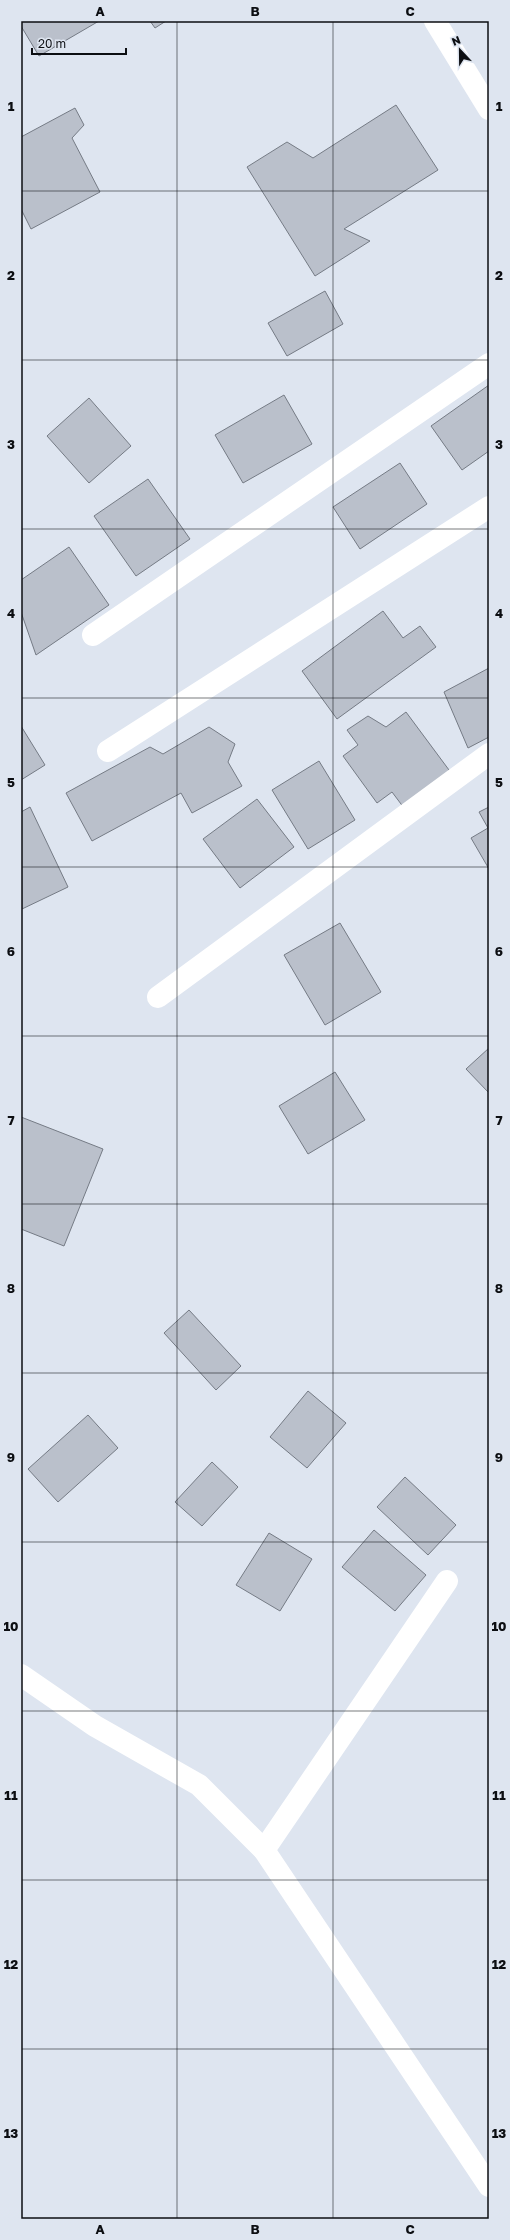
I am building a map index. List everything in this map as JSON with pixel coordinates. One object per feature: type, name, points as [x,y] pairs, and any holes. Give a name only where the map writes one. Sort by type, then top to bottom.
[{"type":"main road","points":[[435,21],[489,109]]},
{"type":"main road","points":[[93,635],[489,364]]},
{"type":"main road","points":[[108,751],[489,507]]},
{"type":"main road","points":[[158,997],[489,754]]},
{"type":"main road","points":[[264,1850],[447,1581]]},
{"type":"main road","points":[[21,1675],[95,1726],[200,1785],[264,1850],[489,2186]]},
{"type":"building","points":[[21,21],[99,21],[39,56],[21,26]]},
{"type":"building","points":[[150,21],[166,21],[155,28]]},
{"type":"building","points":[[396,105],[438,170],[344,229],[370,241],[315,276],[247,167],[287,142],[313,158]]},
{"type":"building","points":[[75,108],[84,125],[72,138],[100,192],[31,229],[21,209],[21,137]]},
{"type":"building","points":[[325,291],[343,324],[287,356],[268,323]]},
{"type":"building","points":[[489,385],[489,451],[462,470],[431,426]]},
{"type":"building","points":[[284,395],[312,444],[243,483],[215,435]]},
{"type":"building","points":[[89,398],[131,446],[89,483],[47,436]]},
{"type":"building","points":[[400,463],[427,504],[360,549],[333,507]]},
{"type":"building","points":[[148,479],[190,539],[136,576],[94,516]]},
{"type":"building","points":[[69,547],[109,605],[36,655],[21,612],[21,580]]},
{"type":"building","points":[[383,611],[403,638],[420,626],[436,647],[337,719],[302,671]]},
{"type":"building","points":[[489,668],[489,737],[468,748],[444,692]]},
{"type":"building","points":[[406,712],[452,774],[404,808],[392,792],[377,803],[343,756],[358,745],[347,730],[368,716],[386,727]]},
{"type":"building","points":[[21,726],[45,765],[21,780]]},
{"type":"building","points":[[209,727],[235,744],[228,762],[242,786],[192,813],[181,793],[92,841],[66,793],[150,747],[163,754]]},
{"type":"building","points":[[319,761],[355,820],[308,849],[272,790]]},
{"type":"building","points":[[257,799],[294,847],[240,888],[203,839]]},
{"type":"building","points":[[30,807],[68,887],[22,909],[21,812]]},
{"type":"building","points":[[489,807],[489,869],[471,838],[488,828],[479,812]]},
{"type":"building","points":[[340,923],[381,992],[325,1025],[284,955]]},
{"type":"building","points":[[489,1048],[489,1093],[466,1069]]},
{"type":"building","points":[[335,1072],[365,1120],[308,1154],[279,1106]]},
{"type":"building","points":[[21,1117],[103,1149],[64,1246],[21,1229]]},
{"type":"building","points":[[189,1310],[241,1366],[216,1390],[164,1333]]},
{"type":"building","points":[[308,1391],[346,1423],[307,1468],[270,1437]]},
{"type":"building","points":[[88,1415],[118,1448],[58,1502],[28,1469]]},
{"type":"building","points":[[212,1462],[238,1487],[202,1526],[175,1502]]},
{"type":"building","points":[[405,1477],[456,1525],[428,1555],[377,1507]]},
{"type":"building","points":[[374,1530],[426,1575],[395,1611],[342,1567]]},
{"type":"building","points":[[269,1533],[312,1559],[280,1611],[236,1585]]}]
